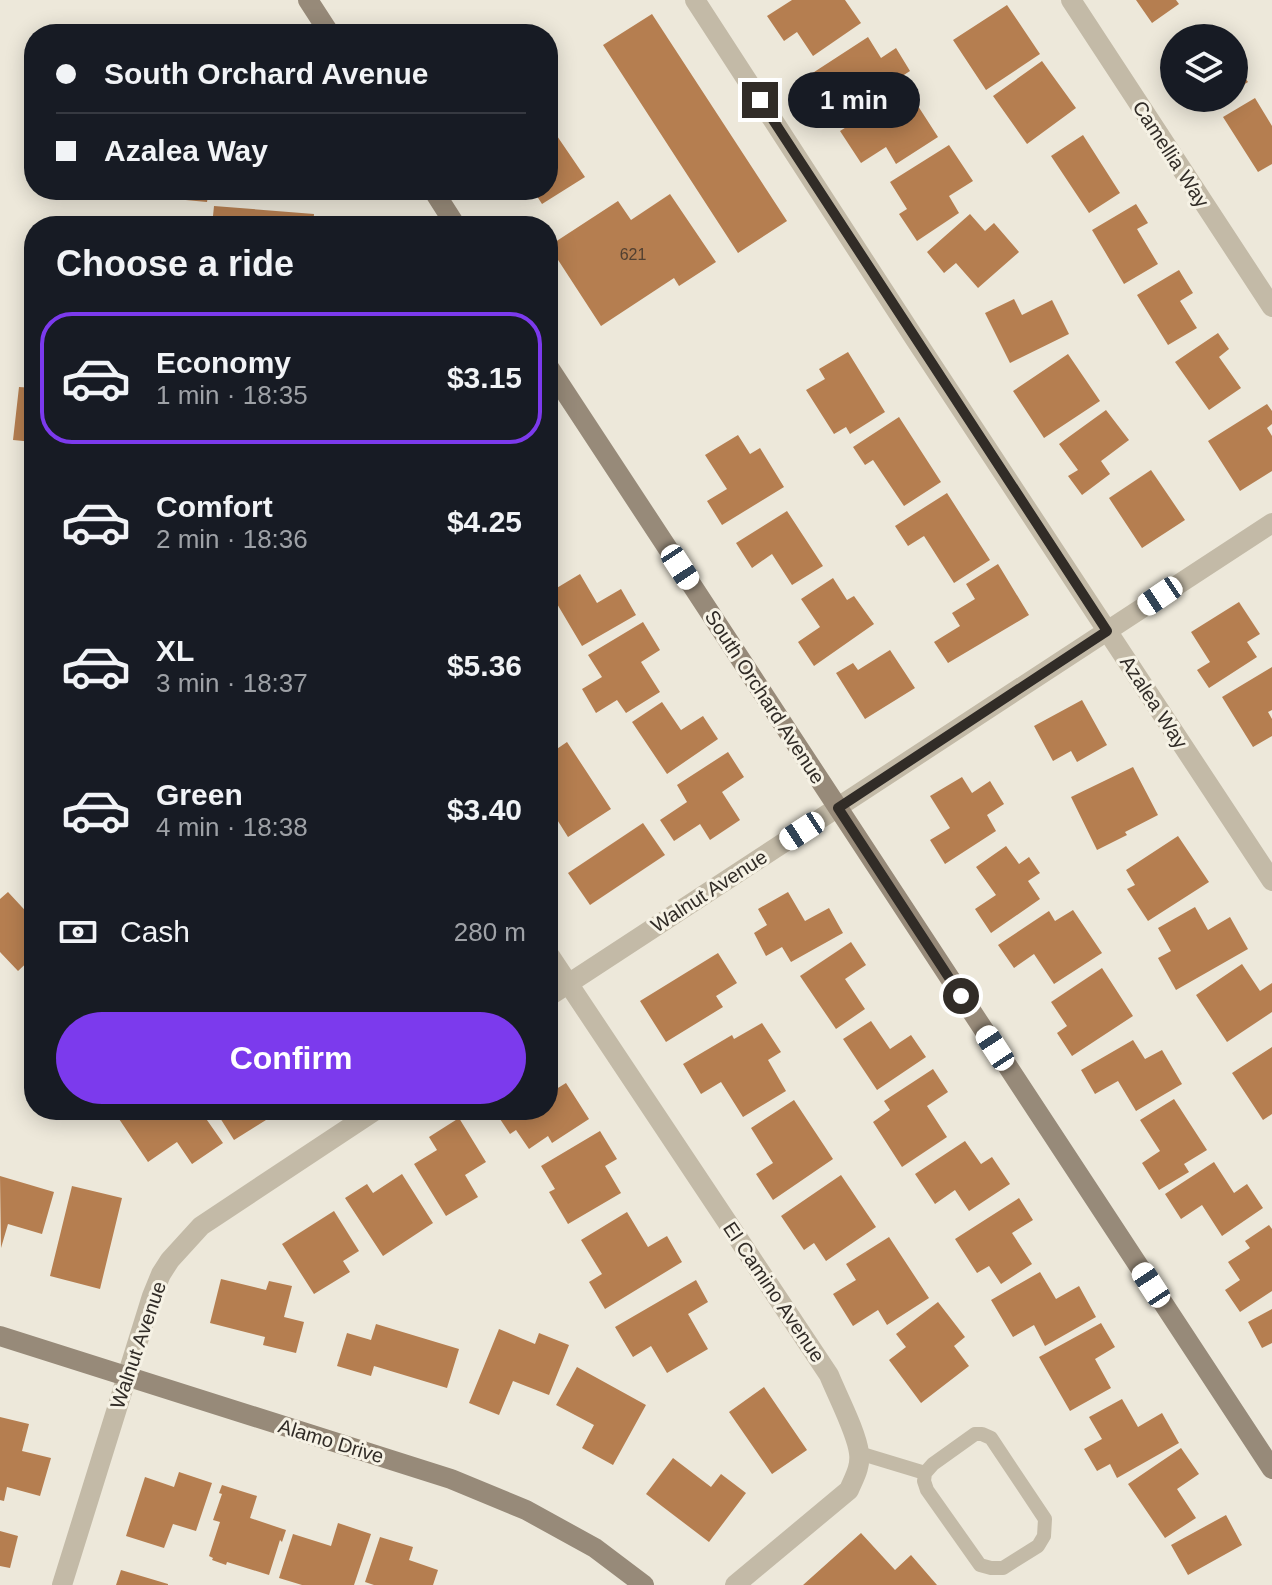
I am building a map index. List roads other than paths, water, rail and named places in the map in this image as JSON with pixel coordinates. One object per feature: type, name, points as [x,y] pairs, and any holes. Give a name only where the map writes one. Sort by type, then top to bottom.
[{"type":"street","points":[[308,0],[324,24]]},
{"type":"street","name":"Azalea Way","points":[[695,0],[1272,881]]},
{"type":"street","name":"Camellia Way","points":[[1071,0],[1272,307]]},
{"type":"street","name":"South Orchard Avenue","points":[[558,381],[1272,1469]]},
{"type":"street","name":"Walnut Avenue","points":[[558,990],[1272,523]]},
{"type":"street","name":"El Camino Avenue","points":[[558,968],[829,1375],[859,1453]]},
{"type":"street","name":"Walnut Avenue","points":[[62,1585],[126,1376],[161,1274],[182,1245],[201,1226],[361,1120]]},
{"type":"street","name":"Alamo Drive","points":[[0,1336],[451,1479],[526,1510],[582,1540],[644,1585]]},
{"type":"street","points":[[735,1585],[849,1490],[858,1471],[859,1453]]},
{"type":"lane","points":[[975,1434],[991,1438],[1045,1519],[1046,1528],[1038,1546],[1003,1568],[980,1565],[927,1490],[925,1473],[975,1434]]},
{"type":"lane","points":[[859,1453],[925,1473]]}]
